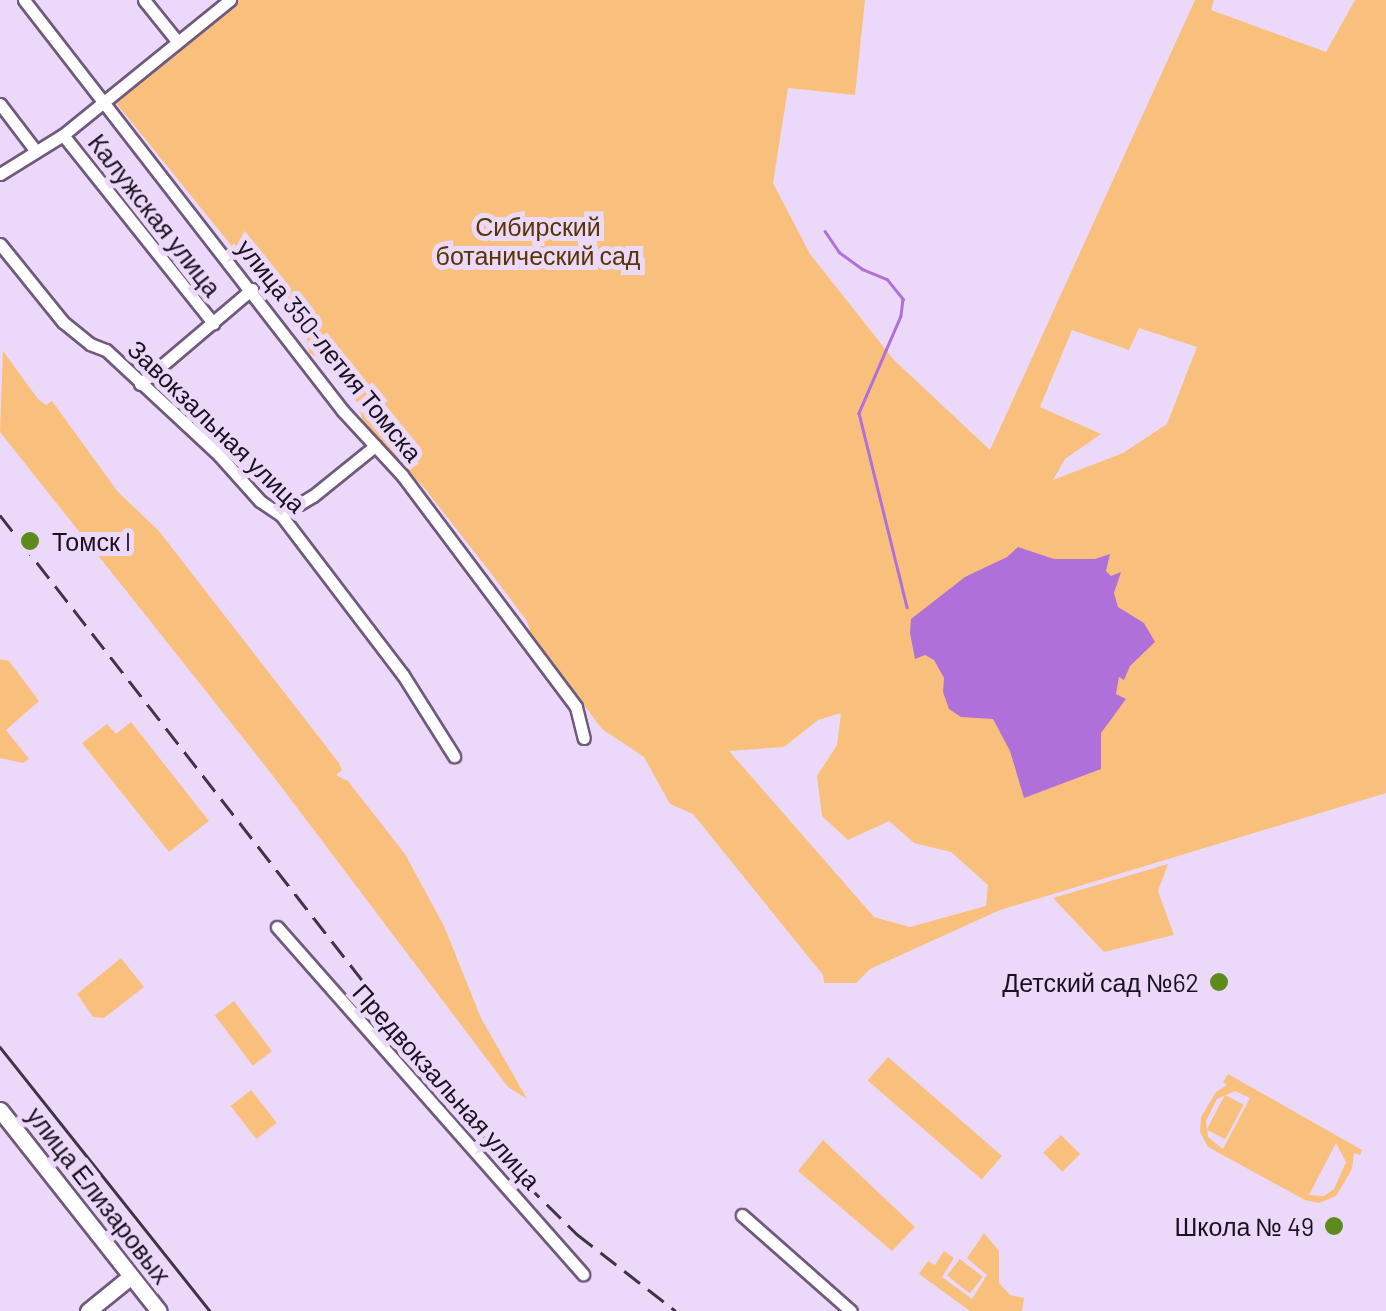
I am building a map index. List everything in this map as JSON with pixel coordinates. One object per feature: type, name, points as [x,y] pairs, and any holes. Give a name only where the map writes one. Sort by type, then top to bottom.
[{"type":"main road","name":"улица Елизаровых","points":[[0,1110],[159,1311]]},
{"type":"main road","points":[[88,1311],[132,1276]]},
{"type":"street","name":"улица 350-летия Томска","points":[[24,0],[343,411],[402,475],[576,707],[584,738]]},
{"type":"street","points":[[144,0],[177,41]]},
{"type":"street","points":[[0,174],[63,135],[230,0]]},
{"type":"street","points":[[0,104],[35,150]]},
{"type":"street","name":"Калужская улица","points":[[63,135],[212,323]]},
{"type":"street","name":"Завокзальная улица","points":[[0,244],[63,322],[90,344],[106,350],[218,454],[260,501],[281,515],[403,674],[454,756]]},
{"type":"street","name":"Калужская улица","points":[[140,384],[252,289]]},
{"type":"street","points":[[281,515],[313,496],[375,446]]},
{"type":"street","name":"Предвокзальная улица","points":[[277,927],[583,1274]]},
{"type":"street","points":[[742,1215],[852,1311]]},
{"type":"green space","name":"Сибирский ботанический сад","points":[[235,0],[865,0],[855,95],[788,88],[773,183],[810,254],[894,360],[990,450],[1195,0],[1214,0],[1211,10],[1326,52],[1355,0],[1386,0],[1386,793],[1000,910],[870,969],[856,983],[824,983],[823,975],[693,814],[670,804],[644,757],[602,729],[532,637],[527,621],[487,568],[425,489],[363,423],[359,405],[322,359],[309,353],[307,339],[112,98]],"holes":[[[1139,328],[1197,347],[1167,424],[1123,453],[1053,480],[1065,459],[1101,434],[1040,407],[1072,330],[1129,350]],[[841,713],[837,745],[817,776],[822,816],[848,840],[889,821],[914,843],[951,852],[988,885],[986,906],[910,927],[874,917],[729,751],[784,747],[818,720]]]},
{"type":"green space","points":[[3,351],[38,399],[46,405],[52,401],[118,492],[159,531],[339,763],[342,770],[336,775],[348,781],[405,854],[444,926],[481,1018],[527,1099],[508,1087],[270,772],[0,432]]},
{"type":"green space","points":[[0,659],[9,661],[39,701],[6,730],[29,759],[23,763],[0,758]]},
{"type":"green space","points":[[131,722],[209,821],[169,852],[82,743],[107,724],[116,734]]},
{"type":"green space","points":[[1168,864],[1158,891],[1174,935],[1104,952],[1053,898]]},
{"type":"green space","points":[[121,958],[144,987],[104,1018],[93,1017],[77,994]]},
{"type":"green space","points":[[234,1001],[272,1051],[253,1066],[215,1015]]},
{"type":"green space","points":[[888,1057],[1002,1156],[982,1179],[868,1080]]},
{"type":"green space","points":[[1228,1074],[1362,1150],[1360,1155],[1354,1153],[1352,1169],[1336,1196],[1319,1203],[1305,1200],[1208,1147],[1200,1132],[1201,1117],[1216,1092],[1227,1085],[1223,1082]],"holes":[[[1235,1091],[1250,1098],[1223,1149],[1208,1137],[1206,1121],[1217,1099]],[[1336,1143],[1346,1162],[1334,1189],[1324,1196],[1309,1195]]]},
{"type":"green space","points":[[251,1090],[277,1123],[256,1139],[231,1106]]},
{"type":"green space","points":[[1225,1095],[1244,1105],[1225,1139],[1207,1129]]},
{"type":"green space","points":[[1061,1135],[1080,1154],[1062,1172],[1043,1153]]},
{"type":"green space","points":[[823,1140],[915,1227],[892,1251],[798,1171]]},
{"type":"green space","points":[[984,1233],[999,1251],[999,1283],[1010,1295],[1024,1298],[1022,1311],[970,1311],[919,1274],[928,1261],[935,1265],[944,1251],[954,1258],[942,1277],[972,1299],[987,1275],[967,1258]]},
{"type":"green space","points":[[960,1259],[983,1277],[970,1293],[947,1276]]},
{"type":"shaded area","points":[[1018,547],[1054,559],[1095,559],[1110,554],[1106,571],[1111,576],[1121,572],[1114,593],[1118,607],[1144,623],[1155,642],[1130,666],[1124,680],[1119,677],[1116,694],[1126,699],[1101,733],[1101,769],[1024,798],[1010,751],[993,719],[961,717],[949,709],[943,692],[944,678],[934,660],[925,655],[915,659],[910,633],[911,619],[965,577],[1007,557]]},
{"type":"waterway","points":[[825,231],[839,252],[862,269],[887,279],[903,299],[901,316],[859,413],[907,607]]},
{"type":"tram line","points":[[0,1047],[210,1311]]},
{"type":"railway","points":[[0,515],[504,1162],[577,1234],[676,1311]]},
{"type":"place","name":"Томск I","points":[[30,541]]},
{"type":"place","name":"Детский сад №62","points":[[1219,982]]},
{"type":"place","name":"Школа № 49","points":[[1334,1226]]}]
